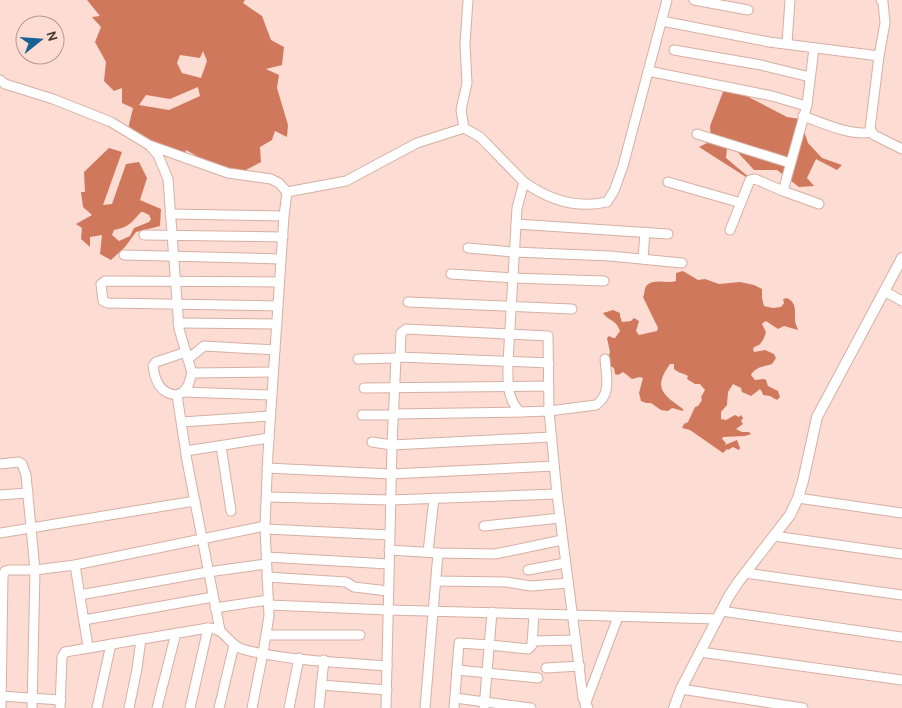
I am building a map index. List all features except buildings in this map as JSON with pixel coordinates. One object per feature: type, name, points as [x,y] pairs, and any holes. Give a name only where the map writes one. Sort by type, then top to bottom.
[{"type":"street","points":[[464,128],[461,110],[467,83],[465,44],[468,0]]},
{"type":"street","points":[[287,192],[346,181],[417,143],[464,128],[480,137],[524,182],[540,194],[557,200],[583,204],[607,202],[614,191],[622,166],[667,0]]},
{"type":"street","points":[[694,0],[748,10]]},
{"type":"street","points":[[787,43],[790,0]]},
{"type":"street","points":[[881,0],[883,2],[885,23],[870,129],[874,135],[902,149]]},
{"type":"street","points":[[662,21],[740,37],[879,56]]},
{"type":"street","points":[[783,190],[806,106],[814,48]]},
{"type":"street","points":[[674,50],[761,65],[810,77]]},
{"type":"street","points":[[648,71],[772,96],[806,106]]},
{"type":"street","points":[[0,80],[5,84],[53,99],[111,122],[149,145],[228,173],[271,179],[279,183],[287,192],[267,468],[267,635],[252,708]]},
{"type":"street","points":[[803,116],[834,127],[860,133],[872,132]]},
{"type":"street","points":[[697,134],[790,163]]},
{"type":"street","points":[[149,145],[158,155],[168,179],[178,324],[192,373],[188,386],[180,393]]},
{"type":"street","points":[[730,230],[750,180],[754,179],[819,204]]},
{"type":"street","points":[[520,412],[514,406],[508,386],[508,362],[517,208],[524,182]]},
{"type":"street","points":[[668,182],[741,203]]},
{"type":"street","points":[[170,214],[284,216]]},
{"type":"street","points":[[516,224],[668,234]]},
{"type":"street","points":[[643,259],[645,232]]},
{"type":"street","points":[[144,235],[283,237]]},
{"type":"street","points":[[468,248],[610,256],[682,263]]},
{"type":"street","points":[[124,255],[173,258],[281,259]]},
{"type":"street","points":[[674,708],[681,689],[729,596],[790,515],[798,498],[817,417],[902,258]]},
{"type":"street","points":[[451,274],[604,281]]},
{"type":"street","points":[[278,306],[108,303],[103,301],[101,284],[105,281],[280,282]]},
{"type":"street","points":[[884,291],[902,301]]},
{"type":"street","points":[[408,302],[572,309]]},
{"type":"street","points":[[178,324],[277,324]]},
{"type":"street","points":[[386,708],[394,388],[401,333],[406,330],[548,336],[554,466],[565,563],[587,706]]},
{"type":"street","points":[[272,395],[166,393],[158,385],[153,366],[156,362],[187,356],[204,346],[275,350]]},
{"type":"street","points":[[358,358],[548,363]]},
{"type":"street","points":[[362,415],[550,411],[596,405],[605,395],[607,388],[605,359]]},
{"type":"street","points":[[192,373],[273,372]]},
{"type":"street","points":[[364,388],[549,386]]},
{"type":"street","points":[[180,393],[186,452],[220,630],[234,645],[243,649],[300,658],[387,666]]},
{"type":"street","points":[[182,422],[270,416]]},
{"type":"street","points":[[372,442],[392,444],[552,437]]},
{"type":"street","points":[[186,452],[269,438]]},
{"type":"street","points":[[221,446],[231,511]]},
{"type":"street","points":[[0,464],[19,462],[22,464],[26,475],[34,570],[32,708]]},
{"type":"street","points":[[267,468],[391,474],[554,466]]},
{"type":"street","points":[[0,496],[28,493]]},
{"type":"street","points":[[267,497],[390,500],[557,494]]},
{"type":"street","points":[[428,552],[434,498]]},
{"type":"street","points":[[798,498],[902,513]]},
{"type":"street","points":[[0,533],[195,501]]},
{"type":"street","points":[[484,526],[560,518]]},
{"type":"street","points":[[1,708],[3,576],[5,571],[34,570],[74,565],[266,527],[390,535]]},
{"type":"street","points":[[774,536],[902,554]]},
{"type":"street","points":[[389,550],[495,554],[562,540]]},
{"type":"street","points":[[425,708],[438,553]]},
{"type":"street","points":[[80,595],[266,560],[389,564]]},
{"type":"street","points":[[528,570],[565,563]]},
{"type":"street","points":[[74,565],[88,648]]},
{"type":"street","points":[[745,573],[902,595]]},
{"type":"street","points":[[267,578],[346,582],[354,587],[388,591]]},
{"type":"street","points":[[436,580],[506,582],[531,586],[568,583]]},
{"type":"street","points":[[84,620],[213,597]]},
{"type":"street","points":[[215,608],[268,602],[388,610],[574,616],[719,615],[902,637]]},
{"type":"street","points":[[484,705],[492,612]]},
{"type":"street","points":[[531,708],[454,703],[459,643],[490,644],[528,649],[531,647],[534,614]]},
{"type":"street","points":[[587,706],[618,617]]},
{"type":"street","points":[[1,696],[33,698],[61,704],[62,657],[65,652],[208,628],[220,630]]},
{"type":"street","points":[[190,708],[208,628]]},
{"type":"street","points":[[157,708],[176,633]]},
{"type":"street","points":[[267,635],[360,636]]},
{"type":"street","points":[[129,708],[138,669],[141,639]]},
{"type":"street","points":[[532,641],[576,640]]},
{"type":"street","points":[[97,708],[111,644]]},
{"type":"street","points":[[219,708],[234,645]]},
{"type":"street","points":[[700,652],[902,680]]},
{"type":"street","points":[[289,708],[300,658]]},
{"type":"street","points":[[319,708],[324,660]]},
{"type":"street","points":[[546,668],[580,666]]},
{"type":"street","points":[[457,670],[538,678]]},
{"type":"street","points":[[321,684],[387,690]]},
{"type":"street","points":[[681,689],[803,708]]},
{"type":"shaded area","points":[[87,0],[245,0],[243,3],[262,16],[271,40],[284,47],[282,65],[266,69],[279,75],[277,88],[288,125],[287,137],[275,131],[272,140],[260,147],[261,162],[242,172],[216,167],[186,150],[185,156],[179,155],[128,129],[133,108],[122,103],[122,88],[114,91],[104,81],[106,62],[95,42],[101,27],[92,17],[100,16]],"holes":[[[203,51],[207,61],[201,78],[182,73],[177,63],[180,55],[200,58]],[[198,87],[200,96],[169,110],[139,105],[146,95],[170,99]]]},
{"type":"shaded area","points":[[733,89],[787,117],[800,119],[808,143],[822,158],[842,165],[837,170],[816,159],[807,178],[814,186],[799,187],[777,170],[754,170],[732,146],[727,148],[726,158],[757,184],[699,147],[711,141],[710,126],[723,92]]},
{"type":"shaded area","points":[[109,148],[122,152],[103,205],[112,204],[126,164],[139,162],[147,178],[140,200],[161,209],[160,226],[136,232],[125,247],[111,260],[100,254],[102,235],[90,237],[90,247],[81,239],[82,228],[76,224],[92,215],[83,207],[81,192],[85,192],[84,172]],"holes":[[[143,212],[149,215],[151,219],[149,222],[134,228],[130,236],[119,241],[112,235],[114,230],[126,226]]]},
{"type":"shaded area","points":[[683,271],[698,280],[705,279],[719,284],[740,282],[754,285],[762,289],[764,306],[781,307],[784,303],[783,299],[787,298],[794,306],[798,330],[784,326],[778,329],[766,321],[762,324],[766,332],[764,338],[753,349],[754,352],[765,350],[774,354],[776,358],[772,364],[758,368],[751,375],[755,380],[766,380],[768,386],[778,391],[780,397],[777,400],[763,395],[760,389],[751,396],[742,392],[741,388],[733,384],[728,392],[727,405],[721,412],[721,419],[726,420],[735,415],[739,417],[741,415],[743,424],[736,429],[751,434],[723,437],[725,445],[737,440],[739,450],[733,447],[723,453],[690,430],[682,428],[688,422],[695,407],[702,400],[701,397],[705,390],[700,384],[695,384],[687,379],[688,376],[674,369],[674,364],[670,364],[665,372],[661,385],[665,394],[683,411],[672,408],[668,411],[661,410],[651,403],[641,401],[639,393],[643,378],[632,379],[623,372],[618,375],[615,374],[614,368],[610,366],[607,338],[609,336],[615,338],[620,331],[616,324],[603,313],[613,310],[620,313],[622,322],[631,321],[634,318],[639,321],[636,331],[639,335],[657,331],[658,328],[643,297],[645,288],[650,283],[657,281],[676,281],[676,273]]}]
